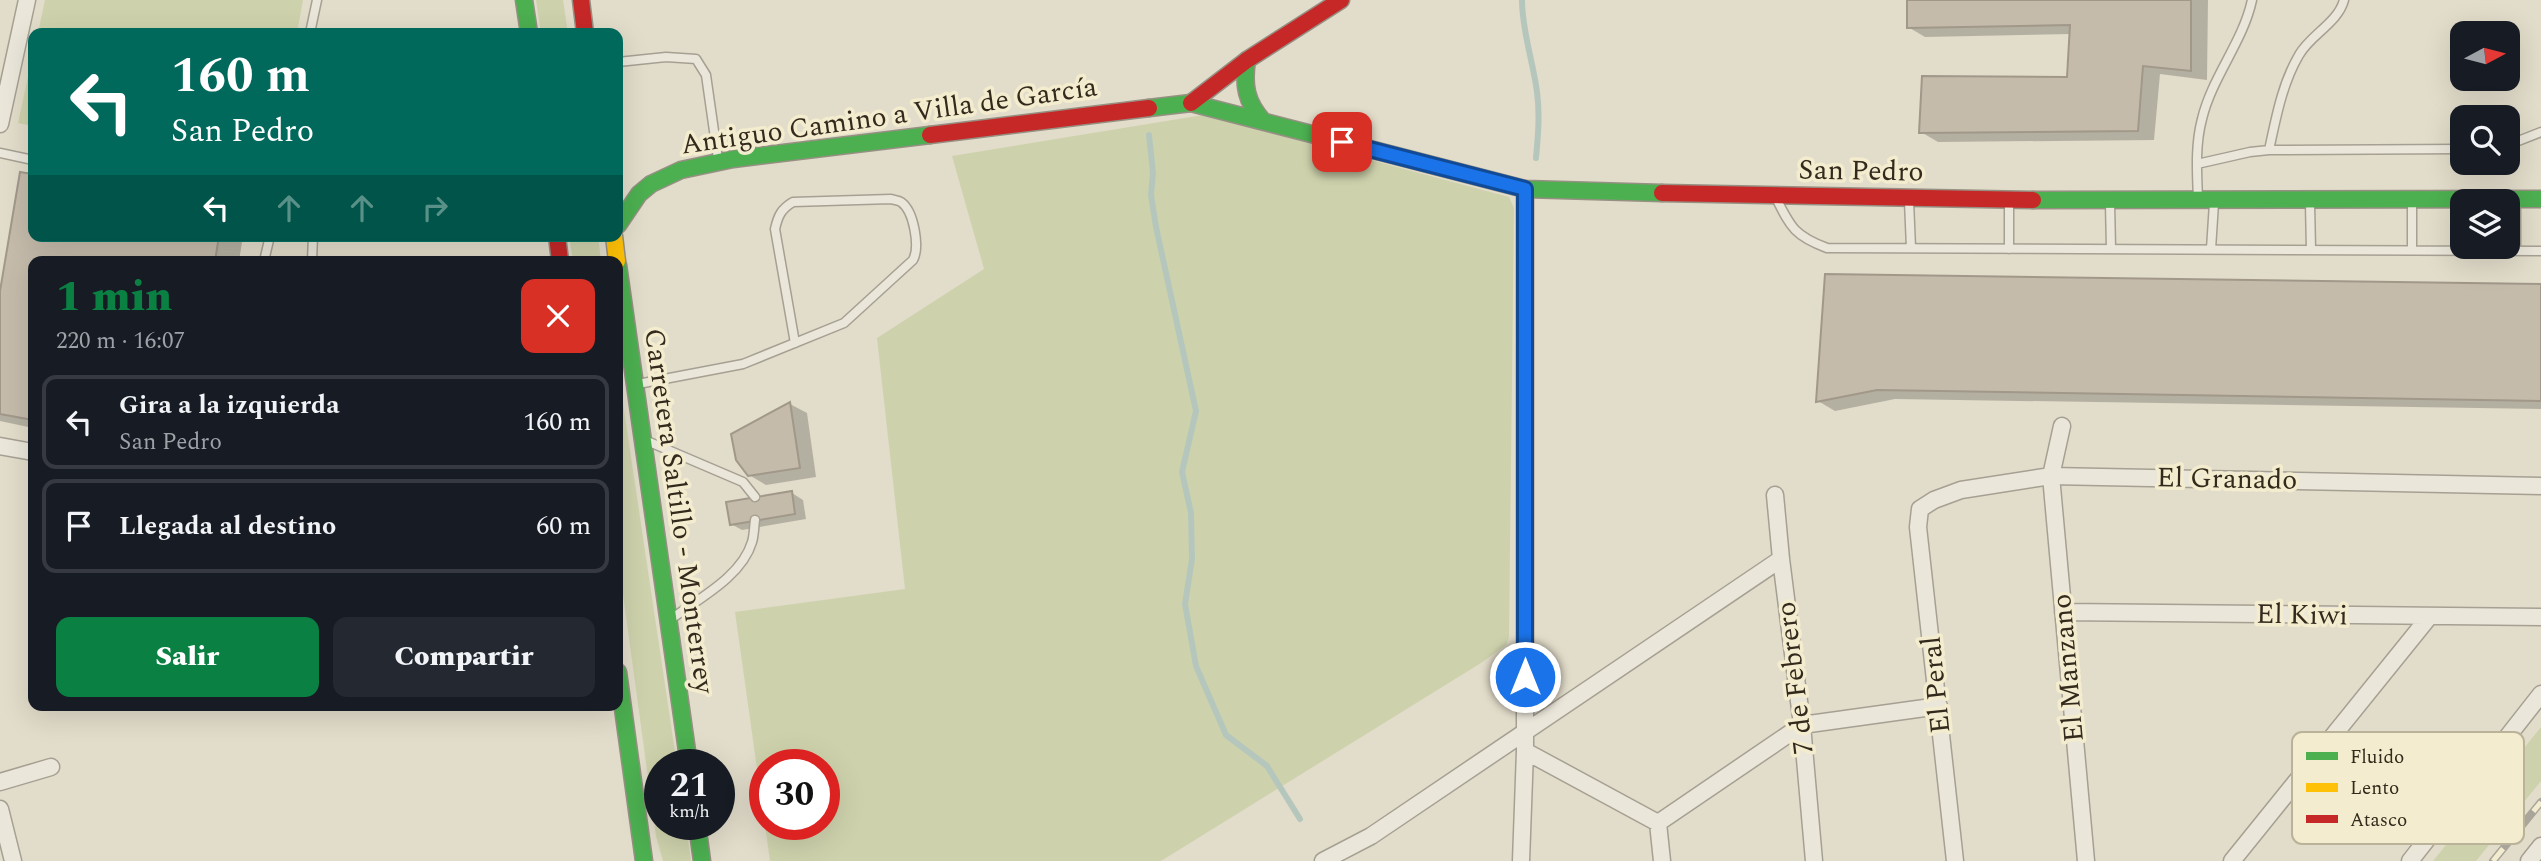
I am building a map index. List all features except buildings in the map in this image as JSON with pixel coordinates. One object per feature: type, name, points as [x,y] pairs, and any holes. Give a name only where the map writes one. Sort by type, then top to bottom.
[{"type":"main road","points":[[524,0],[528,28]]},
{"type":"main road","points":[[581,0],[584,28]]},
{"type":"main road","points":[[1191,103],[1247,60],[1341,0]]},
{"type":"main road","points":[[1247,60],[1244,88],[1249,104],[1264,121]]},
{"type":"main road","name":"San Pedro","points":[[1191,103],[1525,189],[1909,198],[2450,200]]},
{"type":"main road","name":"Antiguo Camino a Villa de García","points":[[623,213],[636,197],[667,174],[718,162],[1191,103]]},
{"type":"main road","name":"San Pedro","points":[[2520,199],[2541,199]]},
{"type":"main road","name":"Carretera Saltillo - Monterrey","points":[[623,303],[687,749]]},
{"type":"main road","points":[[623,708],[644,859]]},
{"type":"main road","points":[[699,840],[702,861]]},
{"type":"street","points":[[0,124],[27,0]]},
{"type":"street","points":[[1521,861],[1525,751],[1525,189]]},
{"type":"street","name":"El Manzano","points":[[2062,426],[2051,475],[2085,861]]},
{"type":"street","points":[[0,446],[28,451]]},
{"type":"street","name":"El Granado","points":[[1920,509],[1934,500],[1962,490],[2051,475],[2541,486]]},
{"type":"street","name":"7 de Febrero","points":[[1775,495],[1802,725],[1814,861]]},
{"type":"street","name":"El Peral","points":[[1920,509],[1918,527],[1955,861]]},
{"type":"street","points":[[1323,861],[1371,836],[1781,559]]},
{"type":"street","name":"El Kiwi","points":[[2063,612],[2541,617]]},
{"type":"street","points":[[2336,732],[2429,617]]},
{"type":"street","points":[[2511,732],[2541,694]]},
{"type":"street","points":[[1658,823],[1802,725],[1939,706]]},
{"type":"street","points":[[1525,751],[1658,823]]},
{"type":"street","points":[[0,782],[51,767]]},
{"type":"street","points":[[2232,861],[2292,787]]},
{"type":"street","points":[[0,809],[13,861]]},
{"type":"street","points":[[1658,823],[1662,861]]},
{"type":"street","points":[[2410,861],[2423,844]]},
{"type":"street","points":[[2529,861],[2541,846]]},
{"type":"lane","points":[[311,28],[317,0]]},
{"type":"lane","points":[[2211,250],[2206,200],[2197,164],[2202,117],[2248,19],[2252,0]]},
{"type":"lane","points":[[2269,150],[2283,92],[2299,54],[2336,15],[2344,0]]},
{"type":"lane","points":[[623,61],[666,57],[696,59],[706,75],[718,162]]},
{"type":"lane","points":[[2520,140],[2541,132]]},
{"type":"lane","points":[[2197,164],[2269,150],[2450,149]]},
{"type":"lane","points":[[0,153],[28,159]]},
{"type":"lane","points":[[1775,195],[1790,226],[1806,240],[1827,248],[2450,250]]},
{"type":"lane","points":[[1909,198],[1911,248]]},
{"type":"lane","points":[[635,384],[743,364],[795,343],[844,323],[913,260],[917,246],[916,233],[902,202],[891,199],[793,202],[778,215],[775,229],[795,343]]},
{"type":"lane","points":[[2009,199],[2009,249]]},
{"type":"lane","points":[[2110,200],[2110,249]]},
{"type":"lane","points":[[2310,200],[2311,250]]},
{"type":"lane","points":[[2412,200],[2412,250]]},
{"type":"lane","points":[[2520,250],[2541,250]]},
{"type":"lane","points":[[643,439],[743,482],[755,497]]},
{"type":"lane","points":[[668,621],[721,583],[742,562],[752,543],[755,520]]},
{"type":"green space","points":[[45,0],[303,0],[298,28],[39,28]]},
{"type":"green space","points":[[536,0],[563,0],[567,28],[540,28]]},
{"type":"green space","points":[[28,77],[28,125],[18,123]]},
{"type":"green space","points":[[1203,115],[1509,197],[1514,208],[1509,637],[1506,645],[1161,861],[770,861],[767,840],[840,840],[840,749],[754,749],[735,612],[905,589],[877,338],[984,269],[952,156]]},
{"type":"green space","points":[[570,242],[599,242],[600,256],[572,256]]},
{"type":"green space","points":[[623,403],[675,749],[644,749],[623,595]]},
{"type":"green space","points":[[2541,727],[2541,781],[2524,802],[2524,748]]},
{"type":"green space","points":[[657,840],[688,840],[691,861],[663,861]]},
{"type":"green space","points":[[2447,844],[2490,844],[2476,861],[2433,861]]},
{"type":"waterway","points":[[1522,0],[1538,100],[1536,158]]},
{"type":"waterway","points":[[1149,135],[1153,173],[1151,195],[1156,227],[1196,411],[1182,472],[1191,513],[1192,559],[1185,604],[1196,666],[1226,735],[1267,766],[1300,819]]},
{"type":"railway","points":[[2524,823],[2541,802]]},
{"type":"railway","points":[[2493,861],[2507,844]]},
{"type":"traffic: fast","points":[[524,0],[528,28]]},
{"type":"traffic: fast","points":[[1247,60],[1247,93],[1263,121]]},
{"type":"traffic: fast","points":[[1149,108],[1191,103],[1525,189],[1662,193]]},
{"type":"traffic: fast","points":[[623,218],[639,194],[651,184],[681,170],[733,159],[930,135]]},
{"type":"traffic: fast","points":[[2033,200],[2541,199]]},
{"type":"traffic: fast","points":[[623,300],[687,749]]},
{"type":"traffic: fast","points":[[623,708],[644,861]]},
{"type":"traffic: fast","points":[[699,840],[702,861]]},
{"type":"traffic: slow","points":[[615,242],[616,256]]},
{"type":"traffic: jam","points":[[581,0],[584,28]]},
{"type":"traffic: jam","points":[[1191,103],[1247,60],[1341,0]]},
{"type":"traffic: jam","points":[[930,135],[1149,108]]},
{"type":"traffic: jam","points":[[1662,193],[2033,200]]},
{"type":"traffic: jam","points":[[558,242],[559,256]]},
{"type":"route","points":[[1342,142],[1525,189],[1525,677]]}]
